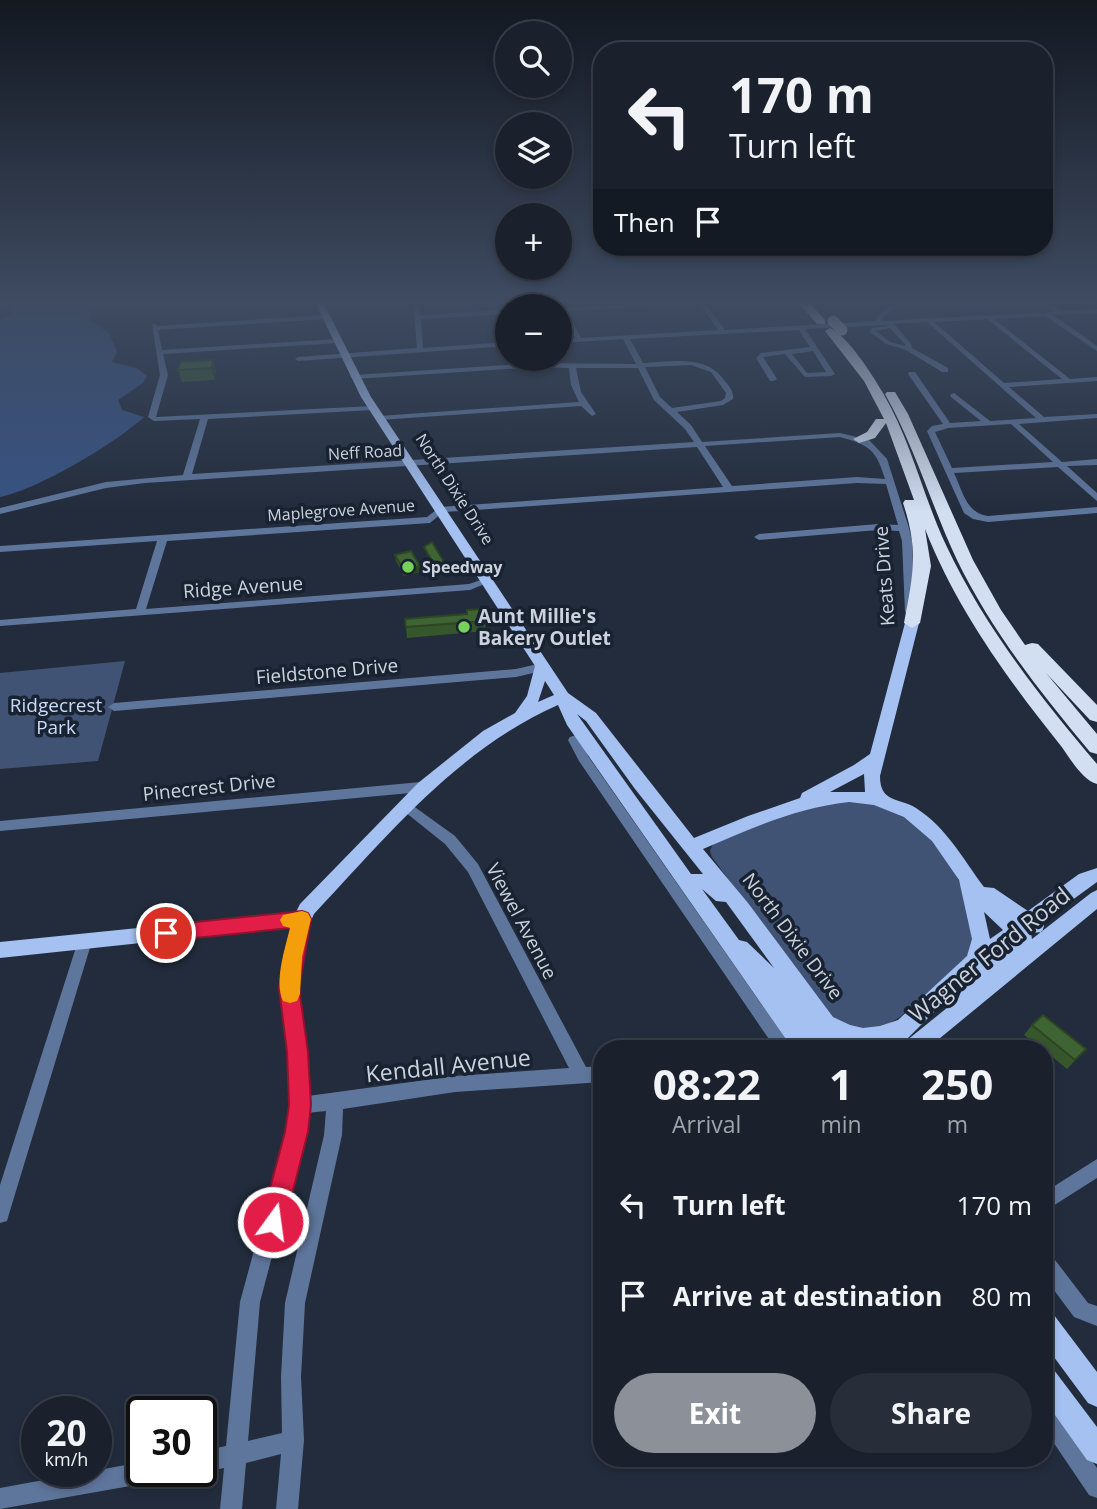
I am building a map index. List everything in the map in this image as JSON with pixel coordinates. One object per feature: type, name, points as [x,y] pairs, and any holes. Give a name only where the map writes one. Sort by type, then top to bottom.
[{"type":"highway","points":[[854,370],[880,422],[916,520],[923,566],[912,623]]},
{"type":"highway","points":[[863,370],[890,415],[928,520],[972,608],[1053,723],[1097,777]]},
{"type":"highway","points":[[876,370],[904,415],[965,562],[1002,622],[1052,693],[1097,747]]},
{"type":"highway","points":[[859,439],[871,435],[880,422]]},
{"type":"highway","points":[[1002,622],[1028,643],[1097,716]]},
{"type":"main road","name":"North Dixie Drive","points":[[351,370],[376,413],[563,697],[572,721],[679,886],[719,932],[785,1040]]},
{"type":"main road","name":"Keats Drive","points":[[881,802],[872,789],[876,758],[912,623]]},
{"type":"main road","points":[[514,719],[534,697],[542,667]]},
{"type":"main road","name":"North Dixie Drive","points":[[563,697],[591,717],[763,938],[838,1040]]},
{"type":"main road","points":[[0,950],[302,919],[307,908],[421,787],[466,751],[514,719],[563,697]]},
{"type":"main road","points":[[583,737],[592,734],[615,751]]},
{"type":"main road","points":[[800,803],[824,786],[861,772],[876,758]]},
{"type":"main road","points":[[692,846],[800,803],[841,796],[881,802],[914,815],[925,824],[948,847],[990,908],[1026,929]]},
{"type":"main road","points":[[965,873],[981,939],[976,961]]},
{"type":"main road","name":"Wagner Ford Road","points":[[891,1040],[976,961],[1026,929],[1085,879],[1097,875]]},
{"type":"main road","points":[[679,886],[704,881],[715,886],[732,908],[763,938]]},
{"type":"main road","points":[[960,1008],[982,971],[1026,929],[1061,908],[1097,897]]},
{"type":"main road","name":"Wagner Ford Road","points":[[922,1040],[1097,897]]},
{"type":"main road","points":[[719,932],[772,979],[818,1040]]},
{"type":"main road","points":[[823,1020],[841,1033],[855,1038],[871,1039],[887,1035],[905,1025]]},
{"type":"main road","points":[[1053,1335],[1097,1394]]},
{"type":"main road","points":[[1053,1390],[1097,1450]]},
{"type":"street","points":[[162,370],[164,379],[153,419],[583,404]]},
{"type":"street","points":[[354,377],[455,370]]},
{"type":"street","points":[[573,370],[572,376],[583,404],[592,414]]},
{"type":"street","points":[[642,370],[657,398],[688,426],[729,489]]},
{"type":"street","points":[[670,411],[723,403],[729,399],[730,393],[714,370]]},
{"type":"street","points":[[768,370],[773,379]]},
{"type":"street","points":[[800,370],[803,374],[831,374],[829,370]]},
{"type":"street","points":[[985,370],[1043,420]]},
{"type":"street","points":[[1056,370],[1069,381]]},
{"type":"street","points":[[912,374],[948,426]]},
{"type":"street","points":[[1002,385],[1097,379]]},
{"type":"street","points":[[954,395],[988,423]]},
{"type":"street","points":[[1097,416],[948,426],[931,431],[967,511],[973,516],[988,519],[1097,510]]},
{"type":"street","points":[[187,477],[204,418]]},
{"type":"street","points":[[1013,422],[1097,498]]},
{"type":"street","name":"Neff Road","points":[[1,511],[122,482],[833,434],[859,439]]},
{"type":"street","name":"Keats Drive","points":[[859,439],[872,446],[881,456],[904,528],[912,623]]},
{"type":"street","points":[[948,471],[1097,462]]},
{"type":"street","name":"Maplegrove Avenue","points":[[0,549],[430,520],[440,510],[857,480],[890,482]]},
{"type":"street","points":[[760,537],[878,527],[904,528]]},
{"type":"street","points":[[140,612],[163,538]]},
{"type":"street","name":"Ridge Avenue","points":[[1,623],[470,587],[487,580]]},
{"type":"street","name":"Fieldstone Drive","points":[[114,708],[516,673],[542,667]]},
{"type":"street","name":"Pinecrest Drive","points":[[0,826],[421,787]]},
{"type":"street","name":"Viewel Avenue","points":[[405,805],[450,840],[472,867],[581,1075]]},
{"type":"street","points":[[679,886],[785,1040]]},
{"type":"street","points":[[231,1509],[250,1302],[290,1157],[300,1105],[298,1052],[289,988],[302,919]]},
{"type":"street","points":[[0,1214],[85,941]]},
{"type":"street","name":"Kendall Avenue","points":[[300,1105],[455,1084],[593,1074]]},
{"type":"street","points":[[287,1509],[293,1440],[291,1377],[295,1303],[333,1135],[335,1102]]},
{"type":"street","points":[[1053,1197],[1097,1168]]},
{"type":"street","points":[[1053,1273],[1081,1310],[1094,1315]]},
{"type":"street","points":[[1053,1424],[1097,1487]]},
{"type":"street","points":[[217,1459],[293,1440]]},
{"type":"street","points":[[0,1499],[126,1476]]},
{"type":"green space","name":"Ridgecrest Park","points":[[125,661],[98,761],[0,769],[0,673]]},
{"type":"green space","points":[[830,800],[873,803],[918,824],[933,840],[953,870],[969,905],[973,923],[972,955],[900,1017],[874,1032],[845,1029],[825,1010],[710,851],[713,844],[811,804]]},
{"type":"shaded area","points":[[0,370],[140,370],[147,376],[143,383],[118,400],[122,410],[144,417],[131,428],[75,464],[16,493],[0,497]]},
{"type":"building","points":[[432,542],[447,567],[439,573],[424,547]]},
{"type":"building","points":[[411,551],[420,566],[403,570],[395,555]]},
{"type":"building","points":[[484,609],[486,621],[406,627],[405,619],[467,614],[467,610]]},
{"type":"building","points":[[1043,1015],[1086,1049],[1075,1060],[1032,1025]]},
{"type":"slow traffic","points":[[289,920],[302,919],[293,957],[290,994]]},
{"type":"place","name":"Speedway","points":[[408,567]]},
{"type":"place","name":"Aunt Millie's Bakery Outlet","points":[[464,627]]},
{"type":"route","points":[[166,933],[302,919],[289,988],[298,1052],[300,1105],[296,1132],[273,1222]]}]
